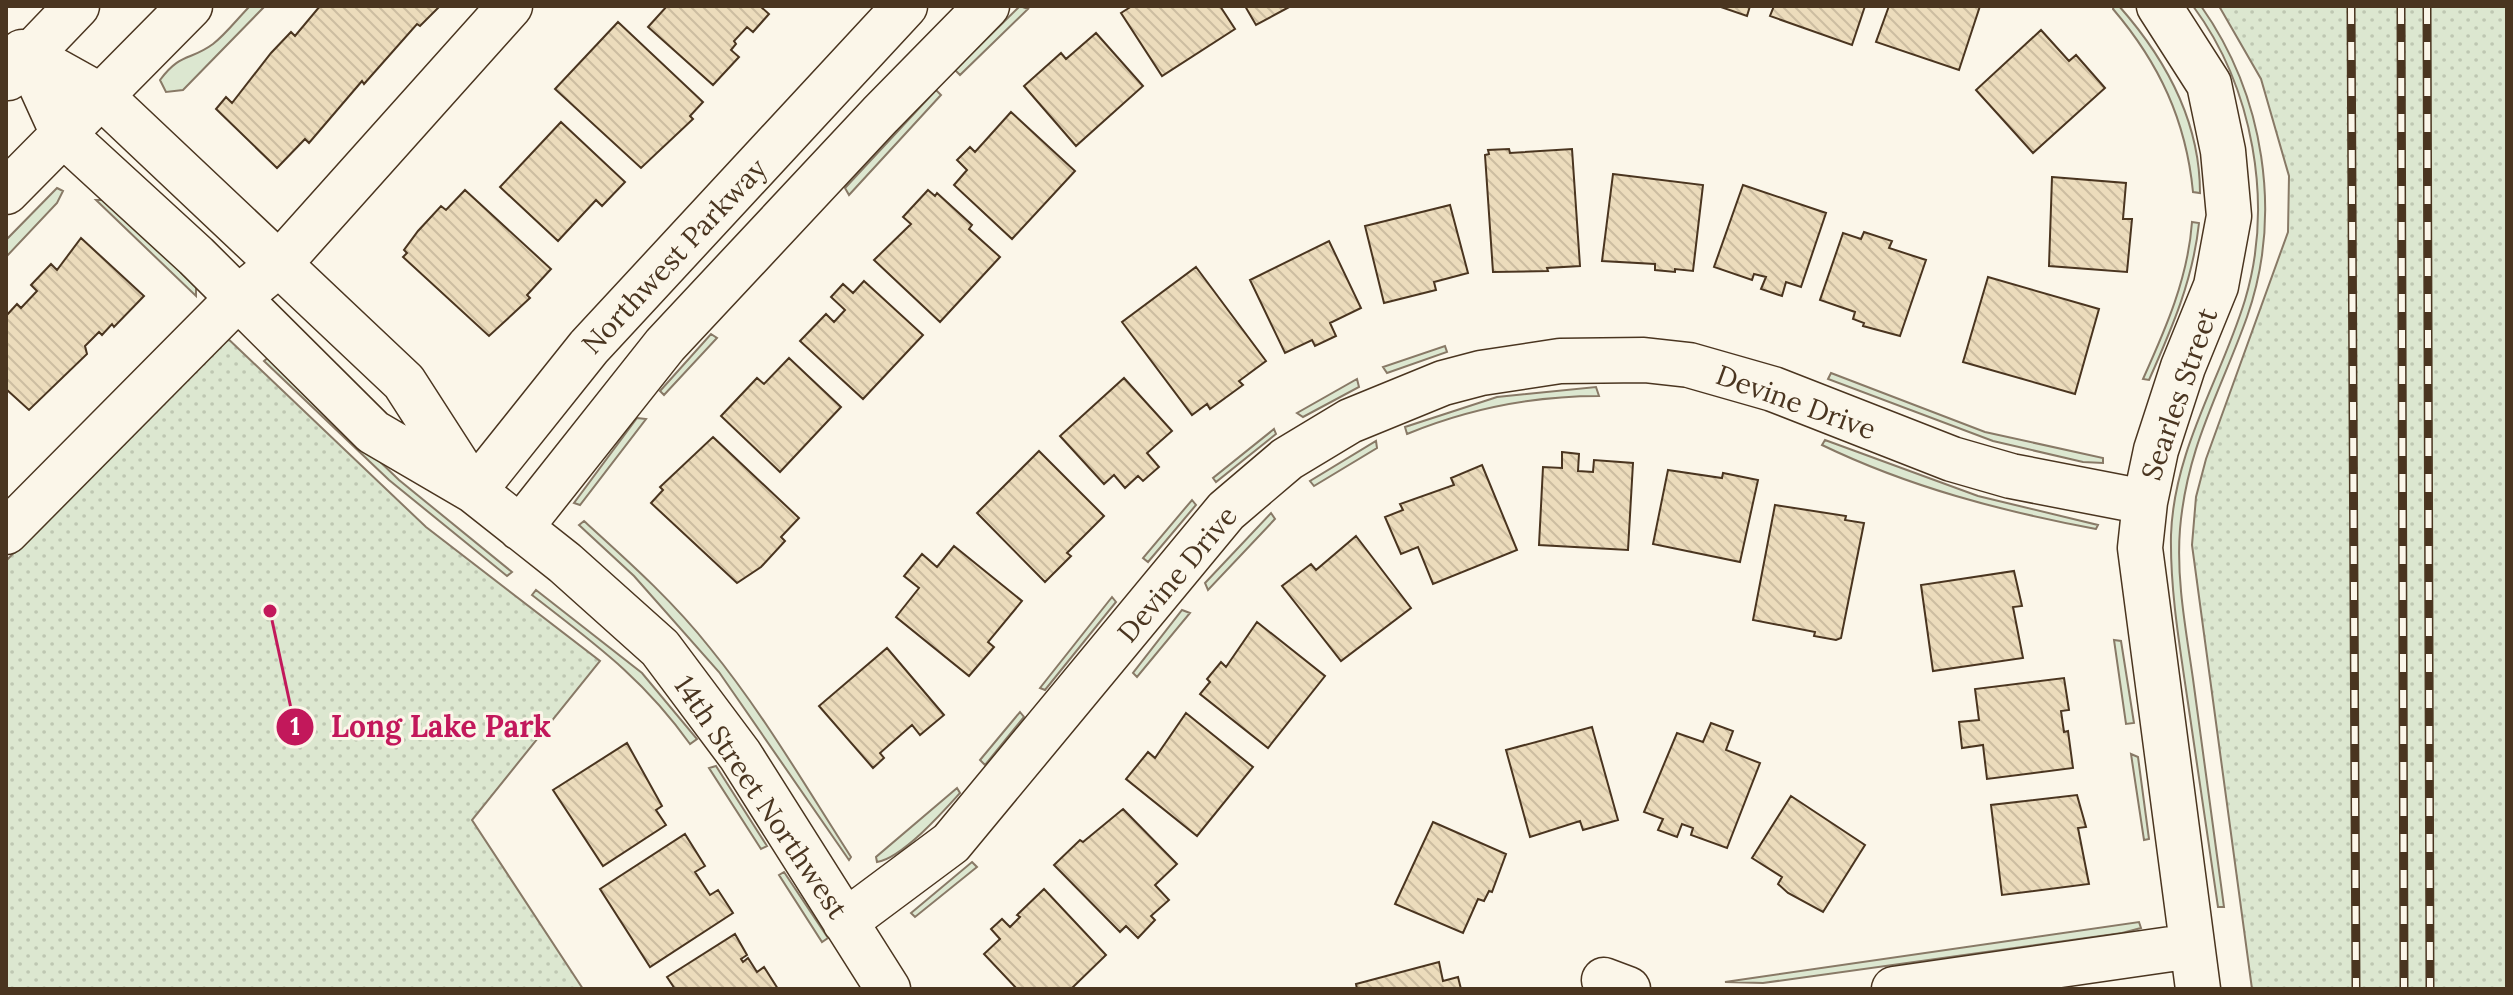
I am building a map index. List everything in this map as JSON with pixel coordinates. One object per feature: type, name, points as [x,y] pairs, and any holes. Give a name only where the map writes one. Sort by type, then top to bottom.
[{"type":"street","points":[[13,58],[77,6]]},
{"type":"street","points":[[6,192],[190,6]]},
{"type":"street","points":[[6,532],[238,298],[279,264],[510,6]]},
{"type":"street","name":"Northwest Parkway","points":[[520,528],[665,345],[987,6]]},
{"type":"street","name":"Searles Street","points":[[2159,6],[2209,84],[2223,151],[2229,216],[2216,286],[2183,367],[2156,450],[2145,502],[2140,548],[2145,606],[2198,989]]},
{"type":"street","name":"Northwest Parkway","points":[[474,491],[589,347],[895,17],[924,70]]},
{"type":"street","name":"14th Street Northwest","points":[[13,58],[101,96],[404,382],[474,491]]},
{"type":"street","name":"14th Street Northwest","points":[[13,58],[63,134],[238,298],[373,432],[474,491],[660,648],[740,755],[888,989]]},
{"type":"street","name":"Devine Drive","points":[[845,922],[951,843],[1226,511],[1287,459],[1350,421],[1443,383],[1481,373],[1560,361],[1644,360],[1689,365],[1773,389],[1952,459],[2011,476],[2145,502]]},
{"type":"street","points":[[1894,989],[2192,946]]},
{"type":"green space","points":[[250,6],[265,6],[183,90],[166,92],[160,80],[167,71],[213,44]]},
{"type":"green space","points":[[1020,6],[1028,9],[960,75],[955,70]]},
{"type":"green space","points":[[2119,6],[2136,26],[2177,92],[2194,141],[2200,193],[2193,192],[2184,141],[2168,94],[2144,50],[2113,9]]},
{"type":"green space","points":[[2193,6],[2201,6],[2223,41],[2240,78],[2253,116],[2265,197],[2264,237],[2258,278],[2247,317],[2197,445],[2180,529],[2182,604],[2224,907],[2218,907],[2182,661],[2174,598],[2171,535],[2174,503],[2189,444],[2245,300],[2254,263],[2258,225],[2257,186],[2252,147],[2231,72]]},
{"type":"green space","points":[[2219,6],[2507,6],[2507,989],[2252,989],[2192,545],[2196,497],[2206,459],[2288,232],[2289,176],[2261,79]]},
{"type":"green space","points":[[936,90],[941,95],[849,195],[845,188]]},
{"type":"green space","points":[[57,188],[63,191],[57,203],[6,257],[6,240]]},
{"type":"green space","points":[[96,200],[107,200],[196,287],[196,296]]},
{"type":"green space","points":[[2192,222],[2199,223],[2187,284],[2149,380],[2143,379],[2181,283]]},
{"type":"green space","points":[[222,333],[426,527],[600,661],[472,820],[583,989],[6,989],[6,561]]},
{"type":"green space","points":[[711,334],[717,338],[664,395],[660,391]]},
{"type":"green space","points":[[1445,346],[1447,352],[1387,373],[1383,367]]},
{"type":"green space","points":[[270,356],[399,480],[512,572],[507,576],[389,480],[264,361]]},
{"type":"green space","points":[[1831,373],[1985,432],[2103,458],[2103,463],[2083,462],[1993,441],[1828,379]]},
{"type":"green space","points":[[1357,379],[1359,387],[1303,417],[1297,413]]},
{"type":"green space","points":[[1596,387],[1599,396],[1525,401],[1453,418],[1407,434],[1405,427],[1497,397]]},
{"type":"green space","points":[[637,418],[646,419],[580,505],[574,503]]},
{"type":"green space","points":[[1274,429],[1276,434],[1216,482],[1213,478]]},
{"type":"green space","points":[[1825,440],[1978,496],[2098,525],[2096,529],[2061,522],[1956,496],[1855,460],[1822,445]]},
{"type":"green space","points":[[1376,441],[1377,448],[1314,486],[1310,481]]},
{"type":"green space","points":[[1192,500],[1196,505],[1148,562],[1143,558]]},
{"type":"green space","points":[[1271,513],[1275,519],[1208,590],[1205,583]]},
{"type":"green space","points":[[584,521],[665,598],[729,673],[801,777],[851,857],[849,860],[719,672],[634,576],[579,525]]},
{"type":"green space","points":[[536,590],[642,673],[697,739],[690,744],[636,681],[532,595]]},
{"type":"green space","points":[[1112,597],[1116,602],[1045,690],[1040,688]]},
{"type":"green space","points":[[1182,610],[1190,613],[1137,677],[1133,673]]},
{"type":"green space","points":[[2114,640],[2121,641],[2134,723],[2126,724]]},
{"type":"green space","points":[[1020,712],[1024,717],[985,765],[980,760]]},
{"type":"green space","points":[[2131,754],[2138,757],[2149,839],[2144,840]]},
{"type":"green space","points":[[716,766],[767,846],[761,849],[709,768]]},
{"type":"green space","points":[[957,788],[960,793],[922,833],[898,852],[877,862],[876,857]]},
{"type":"green space","points":[[972,862],[977,867],[915,917],[911,913]]},
{"type":"green space","points":[[784,872],[828,938],[822,942],[779,875]]},
{"type":"green space","points":[[2139,922],[2141,928],[2122,933],[1763,983],[1725,982]]},
{"type":"building","points":[[320,6],[440,6],[420,26],[417,24],[364,84],[362,81],[309,143],[305,139],[277,168],[216,109],[226,97],[232,103],[271,53],[291,32],[295,36]]},
{"type":"building","points":[[667,6],[760,6],[769,14],[753,32],[747,27],[734,41],[736,44],[731,50],[739,57],[713,85],[648,27]]},
{"type":"building","points":[[1132,6],[1220,6],[1235,29],[1162,76],[1121,13]]},
{"type":"building","points":[[1245,6],[1291,6],[1256,25]]},
{"type":"building","points":[[1718,6],[1750,6],[1747,16]]},
{"type":"building","points":[[1774,6],[1865,6],[1852,45],[1770,16]]},
{"type":"building","points":[[1889,6],[1980,6],[1959,70],[1876,42]]},
{"type":"building","points":[[618,22],[703,102],[690,116],[693,119],[641,168],[555,89]]},
{"type":"building","points":[[2041,30],[2069,61],[2076,55],[2105,88],[2033,153],[1976,90]]},
{"type":"building","points":[[1096,33],[1143,86],[1076,146],[1024,86],[1061,53],[1066,59]]},
{"type":"building","points":[[1011,112],[1075,171],[1012,239],[954,185],[967,170],[957,160],[970,147],[975,152]]},
{"type":"building","points":[[561,122],[625,182],[602,206],[596,200],[558,241],[500,187]]},
{"type":"building","points":[[1509,149],[1510,153],[1572,149],[1580,266],[1547,268],[1548,271],[1493,272],[1485,155],[1489,154],[1488,150]]},
{"type":"building","points":[[1613,174],[1703,185],[1693,271],[1655,270],[1655,264],[1602,261]]},
{"type":"building","points":[[2052,177],[2126,183],[2123,219],[2132,219],[2127,272],[2049,266]]},
{"type":"building","points":[[1743,185],[1826,213],[1801,287],[1786,282],[1782,296],[1761,289],[1766,277],[1754,274],[1752,280],[1714,267]]},
{"type":"building","points":[[465,190],[551,269],[527,295],[530,298],[489,336],[403,257],[407,253],[404,250],[418,231],[441,206],[446,210]]},
{"type":"building","points":[[928,190],[935,196],[937,193],[972,225],[969,229],[1000,257],[940,322],[874,260],[911,224],[903,217]]},
{"type":"building","points":[[1450,205],[1468,273],[1434,282],[1436,290],[1384,303],[1365,226]]},
{"type":"building","points":[[1864,232],[1892,241],[1889,248],[1926,260],[1900,336],[1863,326],[1864,323],[1853,319],[1855,312],[1820,300],[1843,233],[1861,239]]},
{"type":"building","points":[[81,238],[144,296],[114,327],[112,324],[102,335],[99,332],[85,346],[87,354],[29,410],[6,389],[6,316],[17,304],[21,308],[37,291],[31,285],[51,264],[57,270]]},
{"type":"building","points":[[1329,241],[1361,308],[1330,323],[1336,336],[1315,346],[1312,340],[1285,353],[1250,280]]},
{"type":"building","points":[[1196,267],[1266,361],[1239,381],[1243,385],[1210,409],[1207,404],[1192,415],[1122,322]]},
{"type":"building","points":[[1988,277],[2099,309],[2075,394],[1963,362]]},
{"type":"building","points":[[864,281],[923,335],[863,399],[800,341],[826,314],[834,322],[845,310],[831,297],[843,284],[853,293]]},
{"type":"building","points":[[789,358],[841,407],[780,472],[721,416],[757,378],[764,384]]},
{"type":"building","points":[[1124,378],[1172,431],[1147,453],[1159,467],[1143,481],[1138,476],[1125,488],[1114,475],[1104,484],[1060,436]]},
{"type":"building","points":[[713,437],[799,518],[781,537],[785,541],[761,567],[737,583],[651,503],[663,490],[660,487]]},
{"type":"building","points":[[1039,451],[1104,516],[1067,553],[1071,556],[1045,582],[977,513]]},
{"type":"building","points":[[1562,452],[1579,454],[1578,471],[1593,472],[1594,460],[1633,463],[1628,550],[1539,545],[1543,467],[1562,468]]},
{"type":"building","points":[[1482,465],[1517,550],[1433,584],[1418,547],[1401,554],[1385,517],[1403,510],[1400,504],[1454,485],[1451,478]]},
{"type":"building","points":[[1668,470],[1722,478],[1723,473],[1758,480],[1740,562],[1653,544]]},
{"type":"building","points":[[1775,505],[1846,516],[1845,520],[1864,523],[1841,638],[1814,636],[1815,632],[1753,620]]},
{"type":"building","points":[[1356,536],[1411,608],[1341,661],[1282,586],[1311,564],[1316,570]]},
{"type":"building","points":[[954,546],[1022,601],[988,642],[994,647],[969,676],[896,617],[919,588],[904,576],[922,554],[937,567]]},
{"type":"building","points":[[2014,571],[2022,606],[2013,607],[2023,658],[1933,671],[1921,585]]},
{"type":"building","points":[[1257,622],[1325,676],[1268,748],[1200,694],[1210,682],[1207,679],[1221,662],[1226,667]]},
{"type":"building","points":[[887,648],[944,715],[920,735],[912,725],[880,753],[884,758],[873,768],[819,706]]},
{"type":"building","points":[[2064,678],[2069,710],[2061,711],[2064,732],[2068,731],[2073,768],[1987,779],[1983,745],[1962,748],[1959,722],[1979,720],[1975,689]]},
{"type":"building","points":[[1186,713],[1253,767],[1197,836],[1126,779],[1148,752],[1155,758]]},
{"type":"building","points":[[1711,723],[1733,731],[1726,750],[1760,763],[1727,848],[1691,835],[1693,828],[1682,824],[1677,837],[1658,830],[1663,819],[1644,812],[1677,733],[1703,742]]},
{"type":"building","points":[[1592,727],[1618,820],[1583,830],[1580,821],[1530,837],[1506,750]]},
{"type":"building","points":[[627,743],[662,806],[656,810],[666,825],[603,866],[553,790]]},
{"type":"building","points":[[2077,795],[2086,827],[2078,828],[2089,884],[2002,895],[1991,805]]},
{"type":"building","points":[[1791,796],[1865,845],[1823,912],[1788,893],[1778,884],[1782,877],[1752,858]]},
{"type":"building","points":[[1123,809],[1177,864],[1155,885],[1169,900],[1151,916],[1155,920],[1138,938],[1126,926],[1120,932],[1054,865],[1080,840],[1083,842]]},
{"type":"building","points":[[1433,822],[1506,854],[1492,892],[1489,891],[1484,901],[1478,899],[1463,933],[1395,904]]},
{"type":"building","points":[[685,834],[705,866],[695,872],[710,895],[718,890],[733,913],[650,967],[600,889]]},
{"type":"building","points":[[1044,889],[1106,955],[1071,989],[1017,989],[984,954],[1000,939],[991,929],[1002,919],[1010,927],[1020,917],[1017,915]]},
{"type":"building","points":[[735,934],[747,955],[741,959],[743,962],[748,958],[757,972],[764,967],[778,989],[675,989],[667,977]]},
{"type":"building","points":[[1439,962],[1443,981],[1458,977],[1461,989],[1357,989],[1356,984]]},
{"type":"railway","points":[[2351,6],[2356,989]]},
{"type":"railway","points":[[2401,6],[2404,989]]},
{"type":"railway","points":[[2427,6],[2430,989]]},
{"type":"place","name":"Long Lake Park","points":[[270,611]]}]
